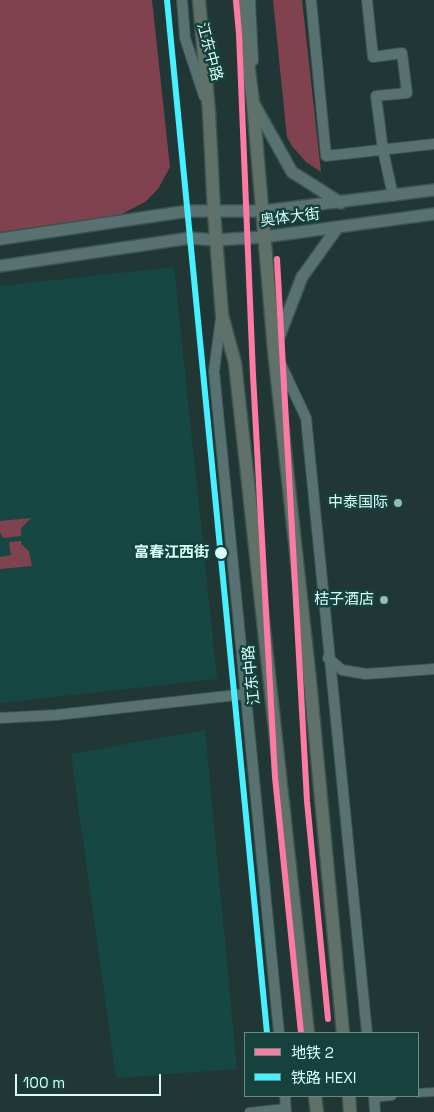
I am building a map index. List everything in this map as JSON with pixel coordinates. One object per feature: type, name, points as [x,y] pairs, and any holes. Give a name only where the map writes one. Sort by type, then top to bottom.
[{"type":"main road","name":"江东中路","points":[[199,0],[209,112],[222,315],[234,363],[308,1032]]},
{"type":"main road","points":[[240,0],[253,102],[274,350],[310,682],[343,1032]]},
{"type":"main road","points":[[253,102],[292,172],[341,202]]},
{"type":"main road","name":"奥体大街","points":[[0,238],[188,211],[262,212],[434,190]]},
{"type":"main road","name":"奥体大街","points":[[0,266],[190,238],[216,240],[264,237],[434,214]]},
{"type":"main road","points":[[274,350],[302,277],[338,227]]},
{"type":"main road","points":[[315,1097],[317,1112]]},
{"type":"main road","points":[[349,1097],[350,1112]]},
{"type":"street","name":"江东中路","points":[[182,0],[186,38],[209,112]]},
{"type":"street","points":[[250,0],[253,102]]},
{"type":"street","points":[[311,0],[326,156],[434,144]]},
{"type":"street","points":[[367,0],[373,57],[402,52],[407,93],[376,96],[383,150],[393,196]]},
{"type":"street","name":"江东中路","points":[[222,315],[214,371],[279,1032]]},
{"type":"street","points":[[274,350],[306,418],[328,658],[367,1032]]},
{"type":"street","points":[[328,658],[342,670],[366,674],[434,669]]},
{"type":"street","points":[[0,718],[56,715],[246,694]]},
{"type":"street","points":[[419,1093],[434,1092]]},
{"type":"street","points":[[249,1112],[286,1110],[285,1097]]},
{"type":"street","points":[[374,1097],[375,1112]]},
{"type":"shaded area","points":[[0,0],[152,0],[170,167],[158,189],[145,202],[120,215],[0,232]]},
{"type":"shaded area","points":[[273,0],[302,0],[321,172],[306,162],[287,137]]},
{"type":"shaded area","points":[[174,267],[217,679],[0,703],[0,286]]},
{"type":"shaded area","points":[[31,518],[21,528],[21,536],[3,538],[0,532],[0,521]]},
{"type":"shaded area","points":[[21,541],[21,544],[29,551],[32,566],[0,569],[0,557],[11,555],[9,542]]},
{"type":"shaded area","points":[[205,730],[237,1069],[116,1078],[71,754]]},
{"type":"metro line","name":"2","points":[[236,0],[253,375],[275,777],[301,1032]]},
{"type":"metro line","name":"2","points":[[277,259],[307,801],[328,1019]]},
{"type":"rail line","name":"HEXI","points":[[167,0],[267,1032]]},
{"type":"place","name":"中泰国际","points":[[398,503]]},
{"type":"place","name":"富春江西街","points":[[221,553]]},
{"type":"place","name":"桔子酒店","points":[[384,600]]}]
